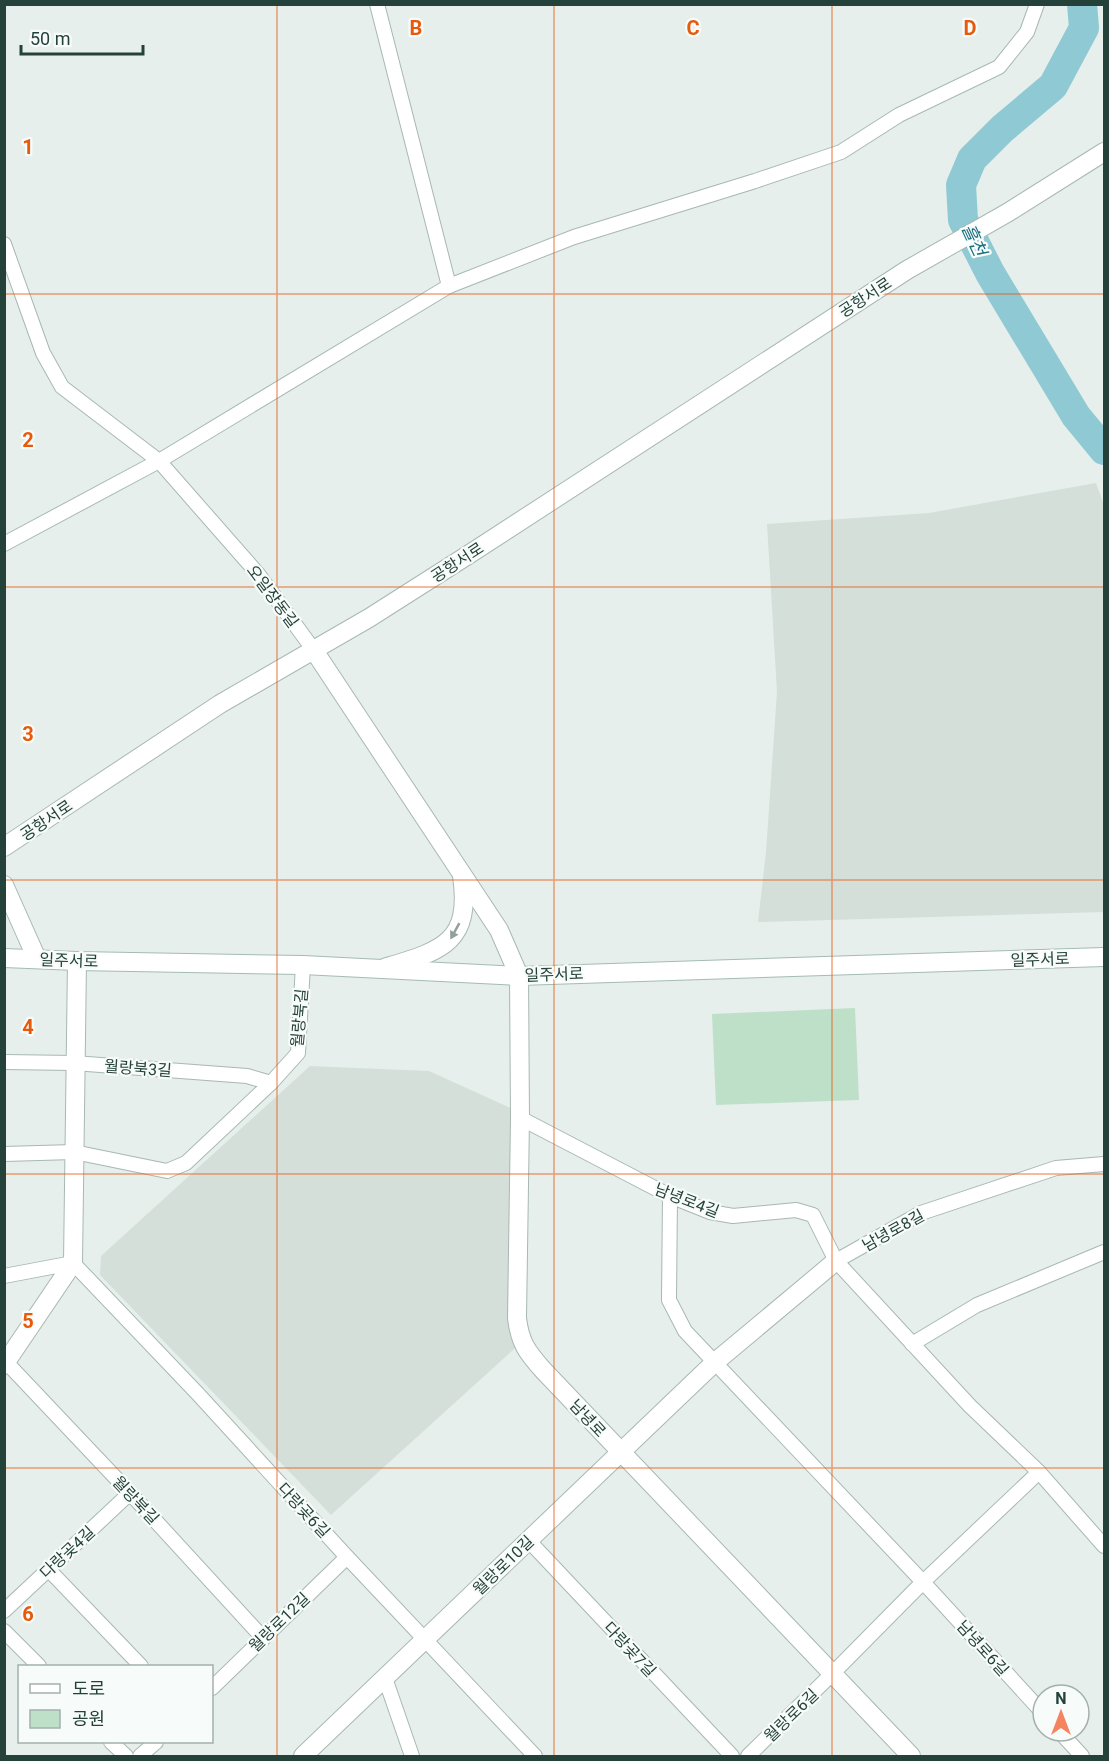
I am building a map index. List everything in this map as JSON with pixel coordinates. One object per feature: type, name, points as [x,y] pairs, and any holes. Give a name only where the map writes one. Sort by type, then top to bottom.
[{"type":"street","points":[[377,4],[449,286]]},
{"type":"street","points":[[4,544],[159,461],[449,286],[574,237],[840,152],[900,115],[999,67],[1027,32],[1036,4]]},
{"type":"street","name":"공항서로","points":[[4,847],[220,704],[369,618],[912,267],[1007,213],[1104,152]]},
{"type":"street","name":"오일장동길","points":[[4,244],[43,353],[62,387],[159,461],[258,574],[313,649],[499,930],[519,976]]},
{"type":"street","points":[[381,969],[427,953],[453,938],[458,929],[464,904],[462,874]]},
{"type":"street","points":[[4,885],[37,959]]},
{"type":"street","name":"일주서로","points":[[4,958],[303,965],[519,976],[1104,957]]},
{"type":"street","points":[[4,1276],[73,1263],[77,961]]},
{"type":"street","name":"월랑북길","points":[[4,1154],[75,1152],[167,1171],[186,1163],[271,1083],[298,1053],[303,965]]},
{"type":"street","name":"남녕로","points":[[519,976],[520,1118],[517,1318],[519,1335],[523,1344],[531,1356],[621,1452],[911,1756]]},
{"type":"street","name":"월랑북3길","points":[[4,1062],[75,1063],[247,1076],[271,1083]]},
{"type":"street","name":"남녕로4길","points":[[520,1118],[670,1196],[710,1212],[733,1216],[796,1210],[813,1215],[836,1261],[970,1406],[1040,1472],[1104,1546]]},
{"type":"street","name":"남녕로8길","points":[[621,1452],[714,1363],[836,1261],[921,1213],[1056,1168],[1104,1164]]},
{"type":"street","points":[[670,1196],[669,1300],[685,1331],[714,1363]]},
{"type":"street","points":[[912,1344],[977,1305],[1104,1252]]},
{"type":"street","name":"월랑북길","points":[[73,1263],[6,1364],[130,1493],[263,1638]]},
{"type":"street","name":"다랑곶6길","points":[[73,1263],[535,1756]]},
{"type":"street","name":"남녕로6길","points":[[714,1363],[923,1582],[1031,1700]]},
{"type":"street","name":"월랑로10길","points":[[303,1756],[621,1452]]},
{"type":"street","points":[[833,1673],[923,1582],[1040,1472]]},
{"type":"street","name":"다랑곶4길","points":[[4,1611],[130,1493]]},
{"type":"street","name":"다랑곶7길","points":[[529,1541],[732,1756]]},
{"type":"street","name":"월랑로12길","points":[[213,1687],[347,1557]]},
{"type":"street","points":[[49,1570],[140,1665]]},
{"type":"street","points":[[4,1631],[38,1665]]},
{"type":"street","name":"월랑로6길","points":[[748,1756],[833,1673]]},
{"type":"street","points":[[385,1678],[412,1756]]},
{"type":"street","points":[[112,1743],[126,1756]]},
{"type":"street","points":[[141,1756],[155,1743]]},
{"type":"street","points":[[1071,1743],[1083,1756]]},
{"type":"shaded area","points":[[1096,483],[1104,505],[1104,912],[758,922],[766,852],[777,692],[767,524],[929,513]]},
{"type":"shaded area","points":[[310,1066],[429,1071],[526,1115],[524,1340],[331,1515],[100,1275],[101,1256]]},
{"type":"green space","points":[[855,1008],[859,1100],[716,1105],[712,1014]]},
{"type":"waterway","name":"흘천","points":[[1082,4],[1084,28],[1053,86],[1002,129],[972,159],[961,185],[963,220],[990,273],[1076,416],[1104,450]]}]
